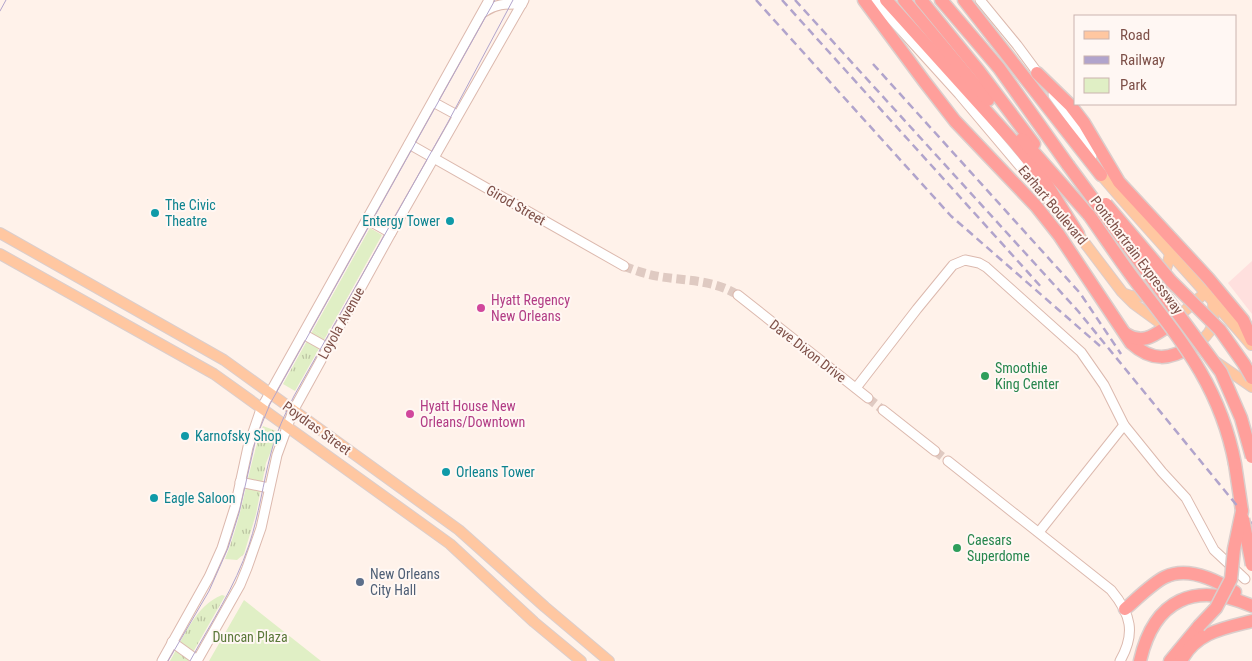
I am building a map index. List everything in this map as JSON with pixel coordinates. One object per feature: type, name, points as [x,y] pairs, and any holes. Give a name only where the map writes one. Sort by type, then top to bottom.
[{"type":"highway","points":[[864,0],[955,121],[1036,206],[1059,235],[1131,343],[1138,350],[1156,357],[1166,358],[1177,355],[1192,346]]},
{"type":"highway","points":[[886,0],[962,83],[1042,177],[1078,234]]},
{"type":"highway","points":[[904,0],[991,104],[1089,215]]},
{"type":"highway","name":"Pontchartrain Expressway","points":[[921,0],[979,71],[1089,215],[1167,320],[1202,373],[1221,411],[1231,446],[1252,565]]},
{"type":"highway","name":"Pontchartrain Expressway","points":[[941,0],[1000,68],[1068,165],[1221,372],[1241,418],[1252,457]]},
{"type":"highway","points":[[964,0],[1032,76],[1071,106],[1084,123],[1119,182],[1208,278],[1243,320],[1252,340]]},
{"type":"highway","points":[[1032,76],[1056,118],[1101,175]]},
{"type":"highway","points":[[1068,165],[1088,181],[1171,281],[1220,330],[1252,378]]},
{"type":"highway","points":[[1121,329],[1130,337],[1140,340],[1150,339],[1165,328]]},
{"type":"highway","points":[[1170,661],[1184,642],[1216,608],[1225,593],[1231,579],[1234,549],[1242,511]]},
{"type":"highway","points":[[1125,608],[1159,581],[1175,574],[1186,573],[1208,578],[1226,586],[1252,605]]},
{"type":"highway","points":[[1140,661],[1147,637],[1155,622],[1165,609],[1176,602],[1192,596],[1210,594],[1252,605]]},
{"type":"highway","points":[[1182,661],[1192,646],[1202,637],[1222,628],[1252,621]]},
{"type":"main road","name":"Loyola Avenue","points":[[164,658],[216,563],[228,530],[248,447],[269,393],[368,220],[489,0]]},
{"type":"main road","name":"Earhart Boulevard","points":[[874,0],[959,94],[1078,234],[1122,292],[1165,328],[1252,387]]},
{"type":"main road","points":[[980,0],[1017,45],[1032,76]]},
{"type":"main road","name":"Loyola Avenue","points":[[197,660],[240,585],[247,568],[261,528],[276,455],[293,411],[457,115],[523,2]]},
{"type":"main road","points":[[483,14],[491,7],[502,3],[523,2]]},
{"type":"main road","points":[[433,102],[457,115]]},
{"type":"main road","name":"Girod Street","points":[[409,144],[624,266]]},
{"type":"main road","points":[[1101,175],[1252,346]]},
{"type":"main road","points":[[368,220],[391,233]]},
{"type":"main road","name":"Poydras Street","points":[[0,232],[210,351],[459,530],[609,661]]},
{"type":"main road","points":[[1122,292],[1136,297],[1150,292],[1162,280],[1170,253]]},
{"type":"main road","name":"Poydras Street","points":[[0,254],[201,366],[450,544],[534,622],[581,661]]},
{"type":"main road","points":[[856,388],[953,265],[965,260],[986,267],[1081,352],[1104,385],[1124,425],[1186,498],[1214,550],[1245,579]]},
{"type":"main road","points":[[1165,328],[1206,292]]},
{"type":"main road","name":"Dave Dixon Drive","points":[[738,295],[868,398]]},
{"type":"main road","points":[[1192,346],[1210,334],[1214,318],[1213,300]]},
{"type":"main road","points":[[303,334],[328,348]]},
{"type":"main road","points":[[883,410],[935,451]]},
{"type":"main road","points":[[1039,532],[1124,425]]},
{"type":"main road","points":[[948,461],[1111,590],[1125,608],[1130,627],[1126,650],[1120,661]]},
{"type":"main road","points":[[373,488],[382,475]]},
{"type":"main road","points":[[240,482],[269,488]]},
{"type":"main road","points":[[392,502],[401,489]]},
{"type":"main road","points":[[172,642],[197,660]]},
{"type":"main road","points":[[164,658],[174,661]]},
{"type":"shaded area","points":[[1252,261],[1252,314],[1228,283]]},
{"type":"green space","points":[[370,228],[382,235],[325,338],[313,330]]},
{"type":"green space","points":[[313,330],[325,338],[295,391],[283,384]]},
{"type":"green space","points":[[263,426],[279,432],[266,463],[256,514],[244,554],[237,560],[225,559],[236,526]]},
{"type":"green space","points":[[222,595],[225,596],[188,661],[170,661],[197,614]]},
{"type":"green space","name":"Duncan Plaza","points":[[244,600],[321,661],[209,661]]},
{"type":"tunnel","points":[[624,266],[657,276],[720,286],[738,295]]},
{"type":"tunnel","points":[[868,398],[883,410]]},
{"type":"tunnel","points":[[935,451],[948,461]]},
{"type":"tram line","points":[[0,11],[6,0]]},
{"type":"tram line","points":[[168,661],[209,591],[228,548],[239,513],[256,438],[270,404],[495,0]]},
{"type":"tram line","points":[[190,661],[237,576],[256,522],[273,446],[294,396],[447,124],[513,0]]},
{"type":"railway","points":[[756,0],[951,216],[1100,346]]},
{"type":"railway","points":[[782,0],[1043,289]]},
{"type":"railway","points":[[795,0],[1078,311],[1252,524]]},
{"type":"railway","points":[[873,64],[1080,293],[1121,354]]},
{"type":"place","name":"The Civic Theatre","points":[[155,213]]},
{"type":"place","name":"Entergy Tower","points":[[450,221]]},
{"type":"place","name":"Hyatt Regency New Orleans","points":[[481,308]]},
{"type":"place","name":"Smoothie King Center","points":[[985,376]]},
{"type":"place","name":"Hyatt House New Orleans/Downtown","points":[[410,414]]},
{"type":"place","name":"Karnofsky Shop","points":[[185,436]]},
{"type":"place","name":"Orleans Tower","points":[[446,472]]},
{"type":"place","name":"Eagle Saloon","points":[[154,498]]},
{"type":"place","name":"Caesars Superdome","points":[[957,548]]},
{"type":"place","name":"New Orleans City Hall","points":[[360,582]]}]
